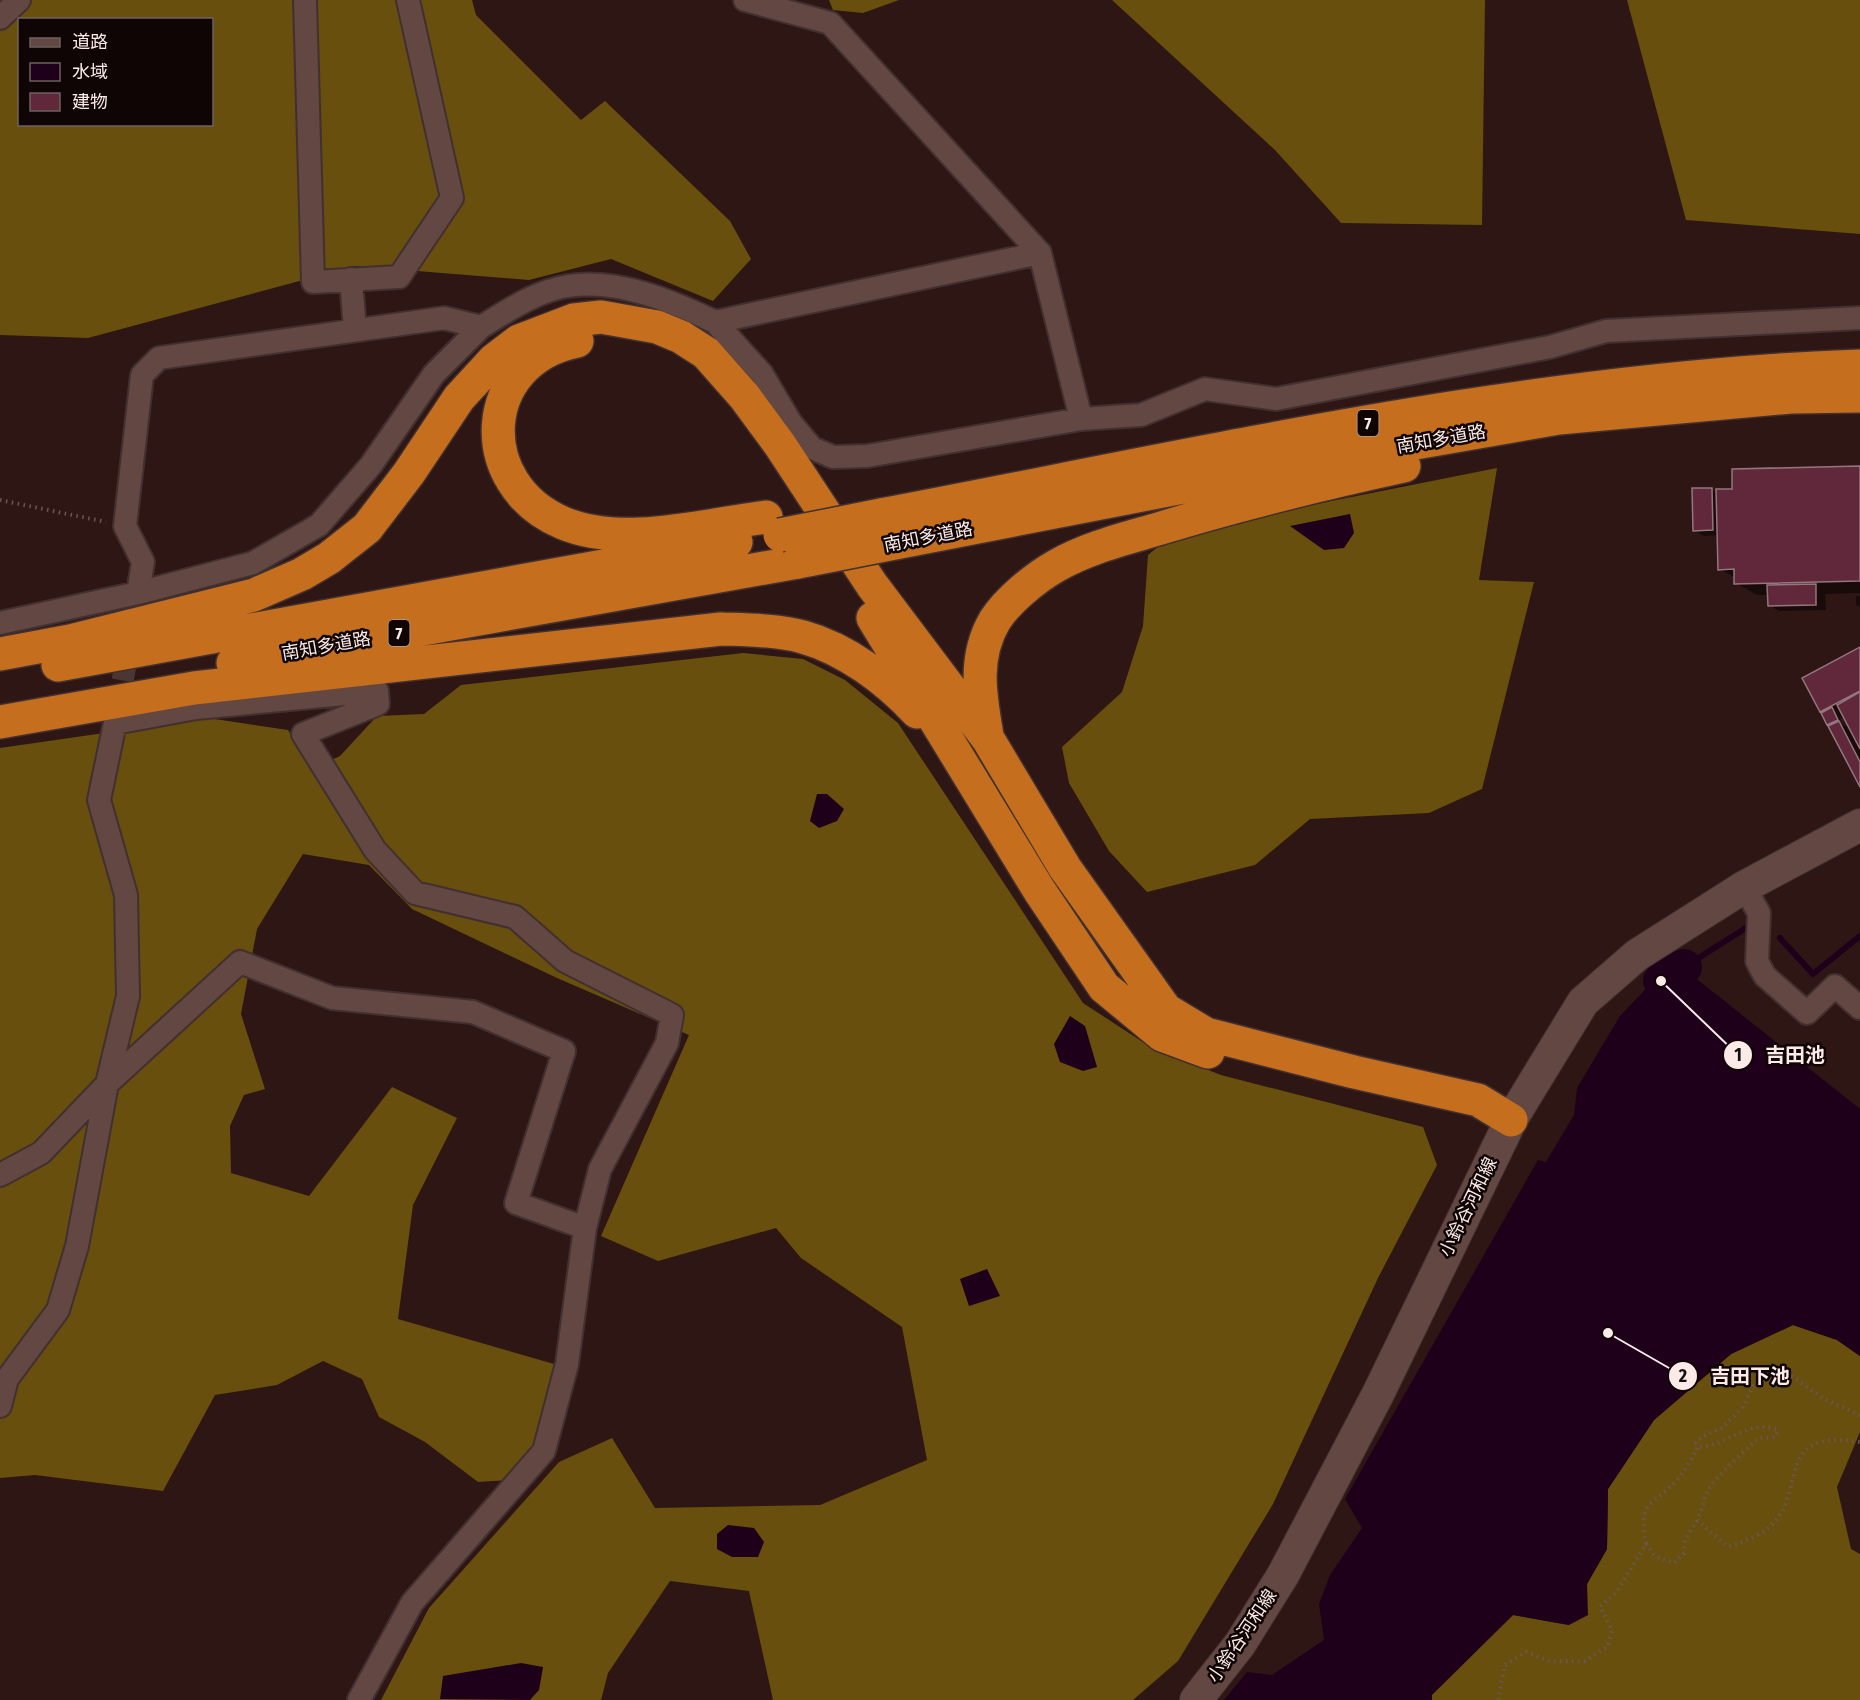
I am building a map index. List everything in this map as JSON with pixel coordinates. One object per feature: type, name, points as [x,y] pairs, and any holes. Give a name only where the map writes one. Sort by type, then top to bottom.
[{"type":"highway","points":[[0,654],[70,641],[254,595],[302,574],[329,558],[367,528],[409,473],[459,398],[494,360],[519,341],[574,320],[601,317],[657,327],[681,337],[706,353],[744,396],[780,445],[872,585],[988,739],[1065,868],[1166,1010],[1206,1034],[1333,1067],[1478,1100],[1510,1120]]},
{"type":"highway","points":[[773,526],[621,536],[592,532],[564,523],[541,512],[516,487],[506,472],[498,449],[498,427],[503,398],[522,368],[531,362],[559,345],[597,337],[639,341],[676,358],[710,381],[735,409],[772,461],[938,722],[951,749],[1039,890],[1104,987],[1162,1035],[1225,1058],[1475,1120],[1510,1120]]},
{"type":"highway","name":"南知多道路","points":[[0,706],[798,562],[879,519],[1082,477],[1388,420],[1539,397],[1771,369],[1860,366]]},
{"type":"highway","name":"南知多道路","points":[[0,675],[505,582],[773,526],[879,519],[1369,451],[1559,418],[1791,397],[1860,396]]},
{"type":"highway","points":[[988,739],[980,698],[980,659],[996,620],[1019,594],[1055,566],[1099,546],[1222,509],[1541,438],[1559,418]]},
{"type":"highway","points":[[0,722],[194,688],[721,629],[759,630],[803,637],[845,655],[886,682],[951,749]]},
{"type":"main road","name":"小鈴谷河和線","points":[[1196,1700],[1240,1644],[1300,1544],[1378,1394],[1510,1120],[1583,1002],[1637,955],[1744,887],[1860,825]]},
{"type":"street","points":[[0,18],[19,0]]},
{"type":"street","points":[[305,0],[313,282],[399,277],[452,198],[408,0]]},
{"type":"street","points":[[745,0],[830,23],[1041,252],[1081,419]]},
{"type":"street","points":[[715,322],[1041,252]]},
{"type":"street","points":[[351,279],[354,330]]},
{"type":"street","points":[[0,623],[138,593],[253,563],[319,525],[371,465],[434,374],[481,327],[525,300],[567,286],[606,285],[676,303],[715,322],[762,374],[791,423],[812,448],[833,457],[867,456],[1081,419],[1141,415],[1205,389],[1276,399],[1550,347],[1606,331],[1860,318]]},
{"type":"street","points":[[138,593],[143,562],[125,526],[142,375],[159,358],[444,318],[481,327]]},
{"type":"street","points":[[0,1406],[7,1379],[58,1310],[77,1246],[106,1084],[128,996],[126,895],[99,800],[115,723],[196,708],[377,691],[378,704],[303,734],[375,850],[415,893],[515,917],[565,962],[672,1015],[667,1043],[600,1169],[585,1228],[567,1364],[544,1451],[412,1603],[359,1700]]},
{"type":"street","points":[[1744,887],[1759,913],[1757,961],[1765,976],[1807,1014],[1835,986],[1860,1008]]},
{"type":"street","points":[[0,1175],[41,1153],[106,1084],[240,962],[332,998],[473,1012],[564,1051],[516,1203],[585,1228]]},
{"type":"path","points":[[0,500],[125,526]]},
{"type":"path","points":[[1698,1447],[1722,1441],[1751,1426],[1769,1426],[1778,1430],[1774,1437],[1761,1438],[1752,1443],[1742,1455],[1720,1473],[1709,1488],[1696,1520],[1684,1538],[1684,1553],[1674,1563],[1655,1556],[1646,1544],[1642,1528],[1645,1510],[1656,1497],[1677,1480],[1698,1447],[1696,1443],[1703,1436],[1722,1428],[1743,1407],[1753,1386],[1767,1377],[1790,1375],[1824,1400],[1860,1415]]},
{"type":"path","points":[[1696,1520],[1727,1546],[1761,1534],[1786,1509],[1802,1453],[1813,1444],[1828,1440],[1860,1442]]},
{"type":"path","points":[[1498,1700],[1504,1665],[1526,1652],[1549,1660],[1585,1661],[1607,1647],[1612,1631],[1600,1606],[1616,1593],[1646,1544]]},
{"type":"shaded area","points":[[0,0],[472,0],[476,15],[581,120],[605,101],[730,221],[751,259],[713,301],[611,259],[529,280],[355,266],[88,338],[0,335]]},
{"type":"shaded area","points":[[829,0],[899,0],[863,13],[833,10]]},
{"type":"shaded area","points":[[1112,0],[1485,0],[1482,225],[1341,223],[1275,150]]},
{"type":"shaded area","points":[[1627,0],[1860,0],[1860,234],[1686,220]]},
{"type":"shaded area","points":[[1497,468],[1479,580],[1534,582],[1482,789],[1429,813],[1310,819],[1255,865],[1147,892],[1109,851],[1069,783],[1062,747],[1122,692],[1143,626],[1148,555],[1176,532]]},
{"type":"shaded area","points":[[743,653],[803,659],[845,680],[898,723],[1083,1003],[1152,1048],[1221,1075],[1423,1127],[1437,1165],[1378,1278],[1273,1504],[1178,1661],[1133,1700],[773,1700],[749,1591],[670,1581],[608,1673],[601,1700],[381,1700],[429,1608],[559,1462],[612,1438],[655,1508],[820,1505],[927,1460],[902,1327],[801,1258],[776,1228],[658,1261],[601,1236],[689,1035],[557,978],[412,909],[369,865],[303,854],[257,929],[241,1014],[265,1089],[244,1095],[230,1126],[231,1173],[309,1196],[392,1087],[457,1118],[413,1205],[398,1319],[554,1364],[535,1441],[512,1480],[478,1482],[425,1442],[379,1417],[362,1379],[323,1361],[277,1385],[215,1395],[163,1491],[35,1475],[0,1478],[0,748],[208,718],[288,730],[312,769],[340,756],[377,716],[424,714],[461,685]]},
{"type":"shaded area","points":[[1793,1325],[1837,1340],[1860,1356],[1860,1432],[1837,1487],[1851,1549],[1860,1554],[1860,1700],[1432,1700],[1431,1695],[1513,1615],[1569,1625],[1587,1584],[1607,1549],[1608,1489],[1654,1420],[1731,1354]]},
{"type":"water","points":[[1350,514],[1354,533],[1344,548],[1324,550],[1290,526]]},
{"type":"water","points":[[817,794],[827,794],[844,809],[837,821],[819,828],[810,821]]},
{"type":"water","points":[[1658,976],[1665,986],[1693,976],[1860,1109],[1860,1356],[1837,1340],[1793,1325],[1731,1354],[1654,1420],[1608,1489],[1607,1549],[1587,1584],[1588,1615],[1569,1625],[1513,1615],[1432,1695],[1432,1700],[1224,1700],[1247,1672],[1272,1675],[1324,1640],[1319,1604],[1330,1575],[1362,1528],[1345,1499],[1538,1160],[1546,1162],[1574,1115],[1577,1088],[1620,1016]]},
{"type":"water","points":[[1070,1016],[1085,1026],[1097,1067],[1083,1071],[1060,1062],[1054,1044]]},
{"type":"water","points":[[987,1269],[1000,1296],[969,1306],[960,1279]]},
{"type":"water","points":[[728,1525],[754,1528],[764,1542],[758,1557],[732,1557],[717,1549],[717,1534]]},
{"type":"water","points":[[521,1663],[543,1667],[539,1690],[530,1700],[440,1699],[443,1676]]},
{"type":"building","points":[[1860,466],[1860,581],[1734,584],[1734,569],[1718,570],[1716,489],[1732,489],[1732,469]]},
{"type":"building","points":[[1692,488],[1712,488],[1713,530],[1693,531]]},
{"type":"building","points":[[1816,584],[1816,605],[1768,606],[1767,585]]},
{"type":"building","points":[[1860,647],[1860,691],[1820,712],[1802,678]]},
{"type":"building","points":[[1860,692],[1860,749],[1837,705]]},
{"type":"building","points":[[1832,707],[1838,720],[1827,725],[1821,713]]},
{"type":"building","points":[[1839,721],[1860,762],[1860,787],[1828,726]]},
{"type":"waterway","points":[[1684,967],[1749,926]]},
{"type":"waterway","points":[[1780,938],[1813,974],[1860,936]]},
{"type":"waterway","points":[[1661,981],[1684,967]]},
{"type":"tunnel","points":[[117,713],[138,593]]},
{"type":"place","name":"吉田池","points":[[1661,981]]},
{"type":"place","name":"吉田下池","points":[[1608,1333]]}]
